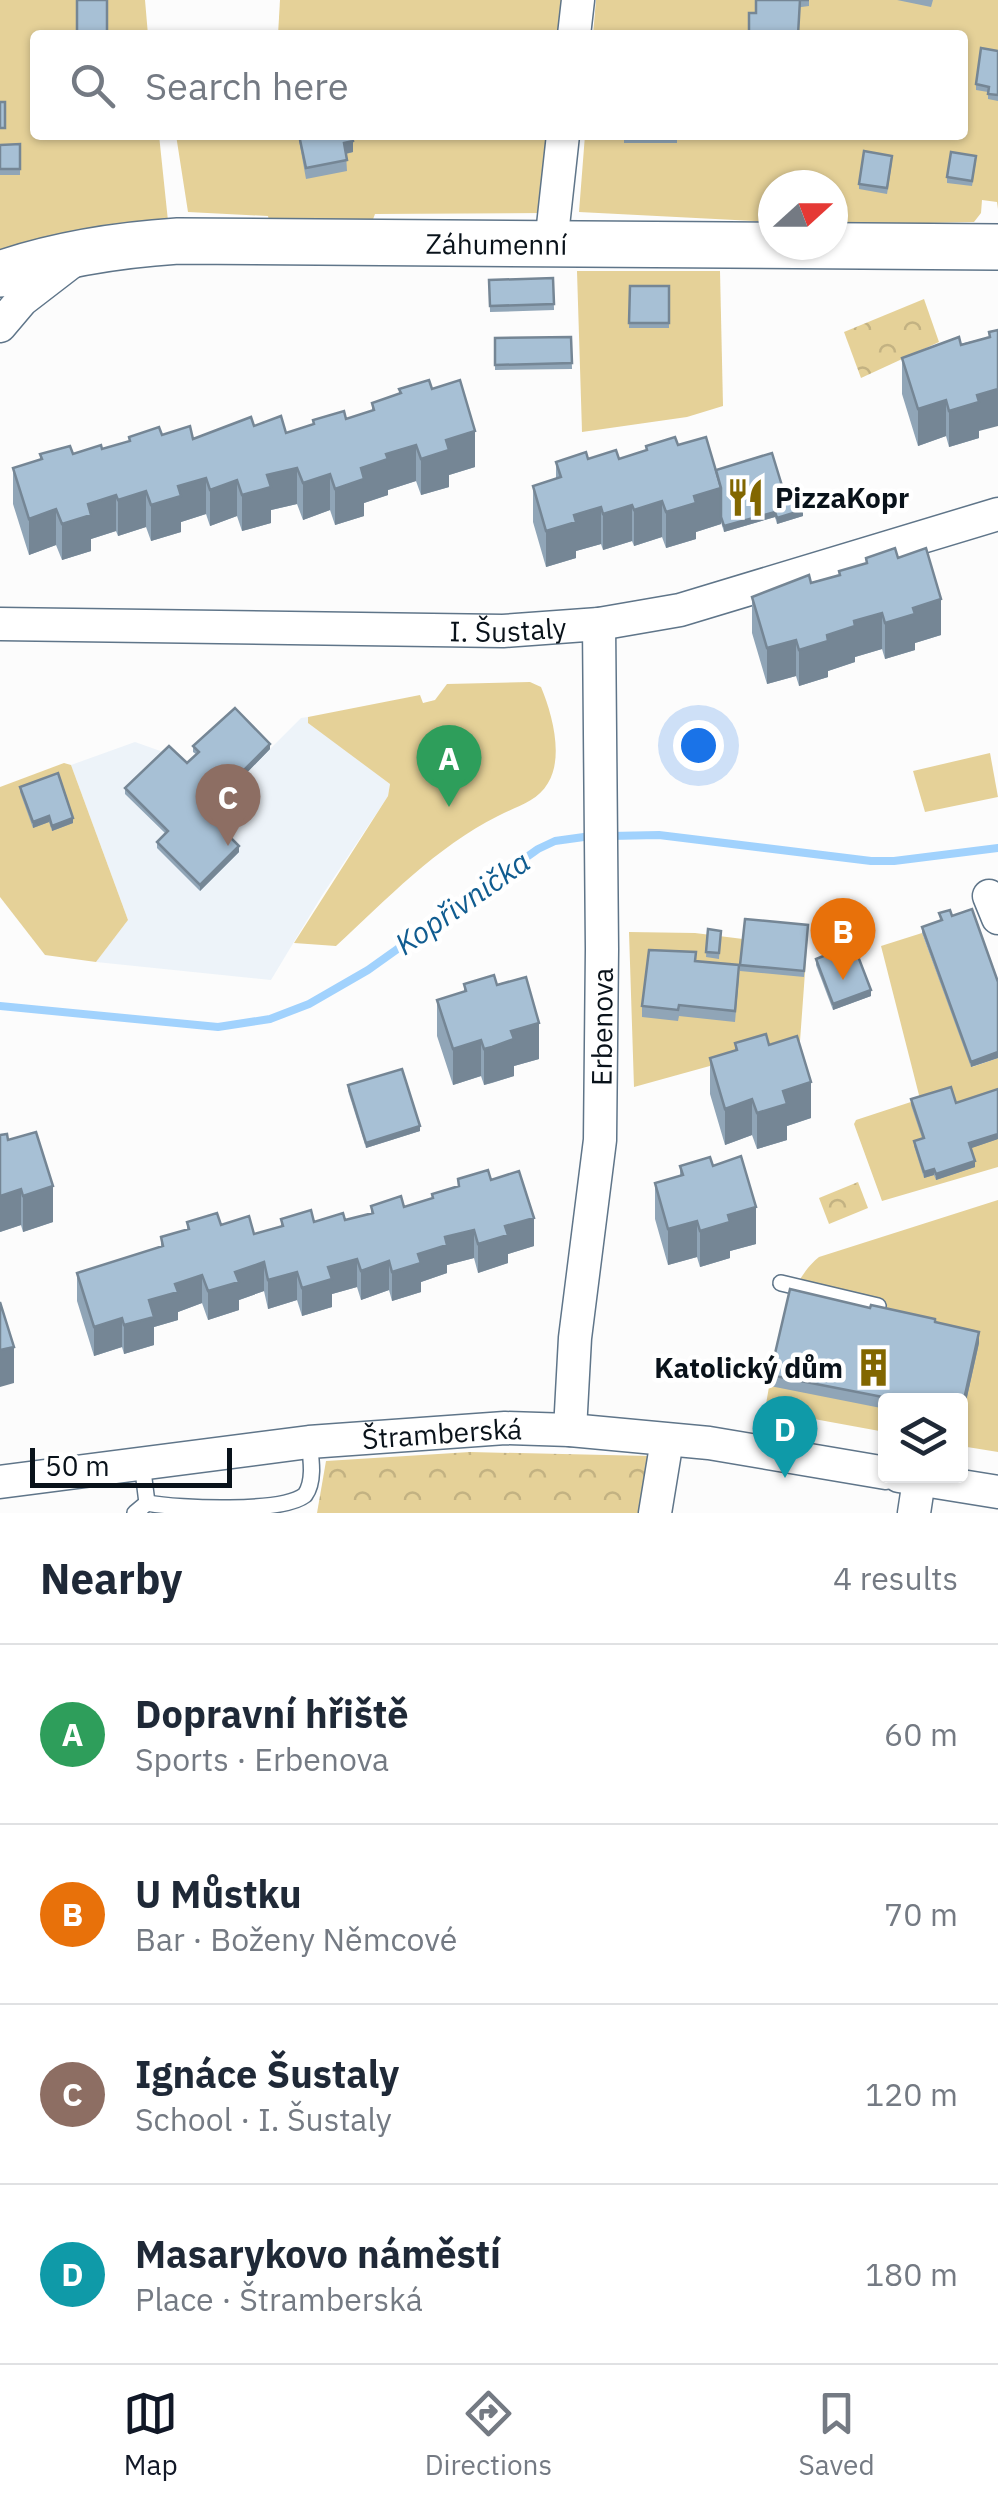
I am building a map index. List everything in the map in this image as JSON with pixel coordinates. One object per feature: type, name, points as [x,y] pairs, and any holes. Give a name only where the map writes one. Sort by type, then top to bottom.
[{"type":"main road","name":"Záhumenní","points":[[0,274],[35,262],[126,244],[178,241],[998,247]]},
{"type":"street","points":[[575,30],[578,0]]},
{"type":"street","points":[[551,244],[562,140]]},
{"type":"street","points":[[0,326],[22,300],[86,252]]},
{"type":"street","name":"I. Šustaly","points":[[0,624],[503,631],[598,624],[680,610],[998,514]]},
{"type":"street","name":"Erbenova","points":[[570,1430],[575,1338],[600,1140],[598,624]]},
{"type":"street","name":"Štramberská","points":[[0,1482],[310,1442],[505,1428],[709,1443],[878,1471]]},
{"type":"street","points":[[655,1513],[667,1440]]},
{"type":"street","points":[[910,1483],[914,1513]]},
{"type":"street","points":[[941,1483],[998,1492]]},
{"type":"lane","points":[[781,1283],[878,1306]]},
{"type":"lane","points":[[142,1463],[141,1508],[224,1513],[288,1508],[308,1490],[310,1442]]},
{"type":"shaded area","points":[[235,713],[270,749],[301,718],[308,717],[309,723],[390,784],[388,796],[271,980],[96,962],[128,920],[71,765],[135,742],[166,753],[188,769],[198,757],[193,752]]},
{"type":"green space","points":[[0,0],[145,0],[148,30],[30,30],[30,140],[160,140],[168,221],[0,251]]},
{"type":"green space","points":[[280,0],[565,0],[562,30],[278,30]]},
{"type":"green space","points":[[596,0],[998,0],[998,209],[997,202],[982,200],[981,213],[974,222],[848,225],[848,170],[758,170],[758,221],[579,212],[585,140],[968,140],[968,30],[593,30]]},
{"type":"green space","points":[[177,140],[552,140],[545,213],[375,214],[372,222],[269,221],[268,216],[188,212]]},
{"type":"green space","points":[[577,271],[720,271],[723,406],[687,417],[582,432]]},
{"type":"green space","points":[[924,299],[939,342],[861,378],[844,332]]},
{"type":"green space","points":[[530,682],[541,687],[556,748],[553,772],[538,795],[475,829],[433,858],[336,946],[294,943],[388,796],[390,784],[308,723],[308,717],[420,695],[423,703],[435,700],[447,684]]},
{"type":"green space","points":[[990,753],[998,797],[925,812],[913,771]]},
{"type":"green space","points":[[64,763],[71,765],[128,920],[96,962],[45,955],[0,897],[0,787]]},
{"type":"green space","points":[[808,931],[800,1041],[634,1087],[629,932],[695,933],[743,939]]},
{"type":"green space","points":[[922,933],[972,1067],[998,1058],[998,1167],[882,1201],[854,1124],[856,1120],[920,1099],[881,946]]},
{"type":"green space","points":[[858,1182],[868,1208],[829,1224],[819,1198]]},
{"type":"green space","points":[[998,1200],[998,1452],[968,1447],[968,1393],[878,1393],[878,1431],[765,1410],[788,1306],[806,1270],[819,1257]]},
{"type":"green space","points":[[470,1452],[650,1456],[671,1513],[317,1513],[326,1461]]},
{"type":"building","points":[[77,0],[107,0],[107,30],[77,30]]},
{"type":"building","points":[[756,0],[800,0],[798,30],[749,30],[749,13],[756,13]]},
{"type":"building","points":[[981,48],[998,51],[998,95],[988,94],[989,87],[976,84]]},
{"type":"building","points":[[0,102],[5,102],[5,128],[0,128]]},
{"type":"building","points":[[300,140],[353,140],[344,143],[347,160],[306,168]]},
{"type":"building","points":[[20,144],[20,169],[0,169],[0,145]]},
{"type":"building","points":[[864,151],[892,156],[887,188],[859,184]]},
{"type":"building","points":[[951,152],[976,156],[972,181],[947,177]]},
{"type":"building","points":[[553,278],[554,304],[490,306],[489,280]]},
{"type":"building","points":[[630,286],[669,286],[669,323],[629,323]]},
{"type":"building","points":[[998,330],[998,389],[977,395],[979,402],[949,411],[946,400],[918,409],[902,358],[959,337],[961,345],[990,337],[989,332]]},
{"type":"building","points":[[571,337],[572,363],[495,365],[495,338]]},
{"type":"building","points":[[429,380],[432,389],[460,380],[475,431],[446,440],[449,450],[421,459],[416,445],[386,454],[388,459],[361,468],[364,479],[335,489],[330,474],[303,483],[297,468],[267,475],[271,487],[242,495],[237,480],[210,490],[206,478],[178,486],[181,496],[151,505],[146,491],[118,500],[116,495],[88,504],[91,515],[62,524],[56,509],[29,519],[13,468],[42,459],[40,454],[70,446],[73,454],[101,445],[102,449],[159,427],[162,435],[190,426],[193,439],[251,417],[254,426],[281,416],[286,433],[344,411],[346,419],[374,410],[372,403]]},
{"type":"building","points":[[675,437],[678,445],[706,437],[721,488],[694,496],[696,503],[666,512],[662,501],[603,514],[601,507],[574,515],[576,522],[546,531],[533,486],[561,477],[556,462],[586,452],[588,459],[616,450],[619,459]]},
{"type":"building","name":"PizzaKopr","points":[[772,453],[783,489],[795,485],[803,510],[777,518],[775,512],[724,526],[716,470]]},
{"type":"building","points":[[895,548],[898,558],[926,548],[941,599],[913,608],[915,614],[885,623],[882,613],[854,621],[855,626],[827,635],[828,641],[799,650],[796,640],[767,648],[752,597],[809,575],[811,583],[840,575],[839,571],[867,563],[866,558]]},
{"type":"building","points":[[235,708],[270,744],[231,783],[223,776],[215,784],[238,808],[220,827],[239,846],[200,885],[157,842],[168,831],[125,788],[169,746],[187,763],[199,752],[193,746]]},
{"type":"building","points":[[58,773],[73,818],[52,826],[49,816],[33,822],[20,787]]},
{"type":"building","points":[[972,909],[998,982],[998,1052],[971,1062],[922,927],[942,920],[939,913],[950,910],[952,916]]},
{"type":"building","points":[[745,919],[808,925],[804,971],[740,965]]},
{"type":"building","points":[[708,929],[721,931],[719,953],[706,952]]},
{"type":"building","points":[[649,950],[696,952],[695,961],[739,965],[735,1011],[642,1006]]},
{"type":"building","points":[[836,951],[838,957],[856,951],[871,990],[833,1004],[816,959]]},
{"type":"building","points":[[494,975],[497,985],[526,977],[539,1023],[511,1031],[514,1039],[492,1047],[484,1049],[481,1040],[453,1049],[437,1000],[466,991],[464,984]]},
{"type":"building","points":[[766,1034],[769,1045],[797,1036],[811,1082],[783,1091],[787,1104],[757,1113],[752,1099],[725,1109],[710,1058],[737,1050],[735,1043]]},
{"type":"building","points":[[402,1069],[420,1126],[366,1143],[348,1085]]},
{"type":"building","points":[[951,1087],[956,1103],[998,1089],[998,1134],[969,1143],[975,1161],[936,1174],[934,1169],[924,1172],[914,1141],[924,1138],[911,1099]]},
{"type":"building","points":[[36,1132],[53,1186],[23,1196],[21,1189],[0,1196],[0,1135],[7,1134],[8,1140]]},
{"type":"building","points":[[741,1156],[756,1207],[728,1215],[730,1222],[700,1231],[697,1221],[668,1229],[655,1183],[683,1175],[680,1166],[710,1157],[713,1166]]},
{"type":"building","points":[[488,1170],[491,1180],[519,1171],[534,1218],[505,1226],[508,1235],[478,1244],[474,1230],[445,1237],[447,1245],[418,1254],[421,1263],[392,1272],[389,1261],[361,1271],[357,1259],[328,1267],[332,1279],[302,1288],[297,1272],[268,1280],[264,1262],[235,1272],[239,1282],[208,1291],[202,1275],[175,1284],[178,1292],[149,1300],[154,1317],[124,1325],[122,1318],[94,1327],[77,1273],[163,1246],[161,1237],[189,1229],[187,1222],[217,1213],[221,1225],[249,1216],[254,1234],[283,1226],[281,1219],[311,1210],[314,1222],[343,1213],[345,1220],[373,1213],[371,1206],[401,1196],[404,1207],[433,1198],[432,1194],[459,1186],[458,1179]]},
{"type":"building","name":"Katolický dům","points":[[790,1289],[979,1332],[965,1393],[878,1393],[878,1396],[770,1375]]},
{"type":"building","points":[[0,1302],[14,1347],[0,1350]]},
{"type":"waterway","name":"Kopřivnička","points":[[610,836],[659,835],[871,861],[998,848]]},
{"type":"waterway","name":"Kopřivnička","points":[[0,1006],[218,1027],[270,1019],[309,1004],[368,970],[538,849],[555,841],[591,836]]},
{"type":"place","name":"PizzaKopr","points":[[745,497]]},
{"type":"place","name":"Dopravní hřiště","points":[[449,807]]},
{"type":"place","name":"Ignáce Šustaly","points":[[228,846]]},
{"type":"place","name":"U Můstku","points":[[843,980]]},
{"type":"place","name":"Katolický dům","points":[[873,1367]]},
{"type":"place","name":"Masarykovo náměstí","points":[[785,1478]]}]
